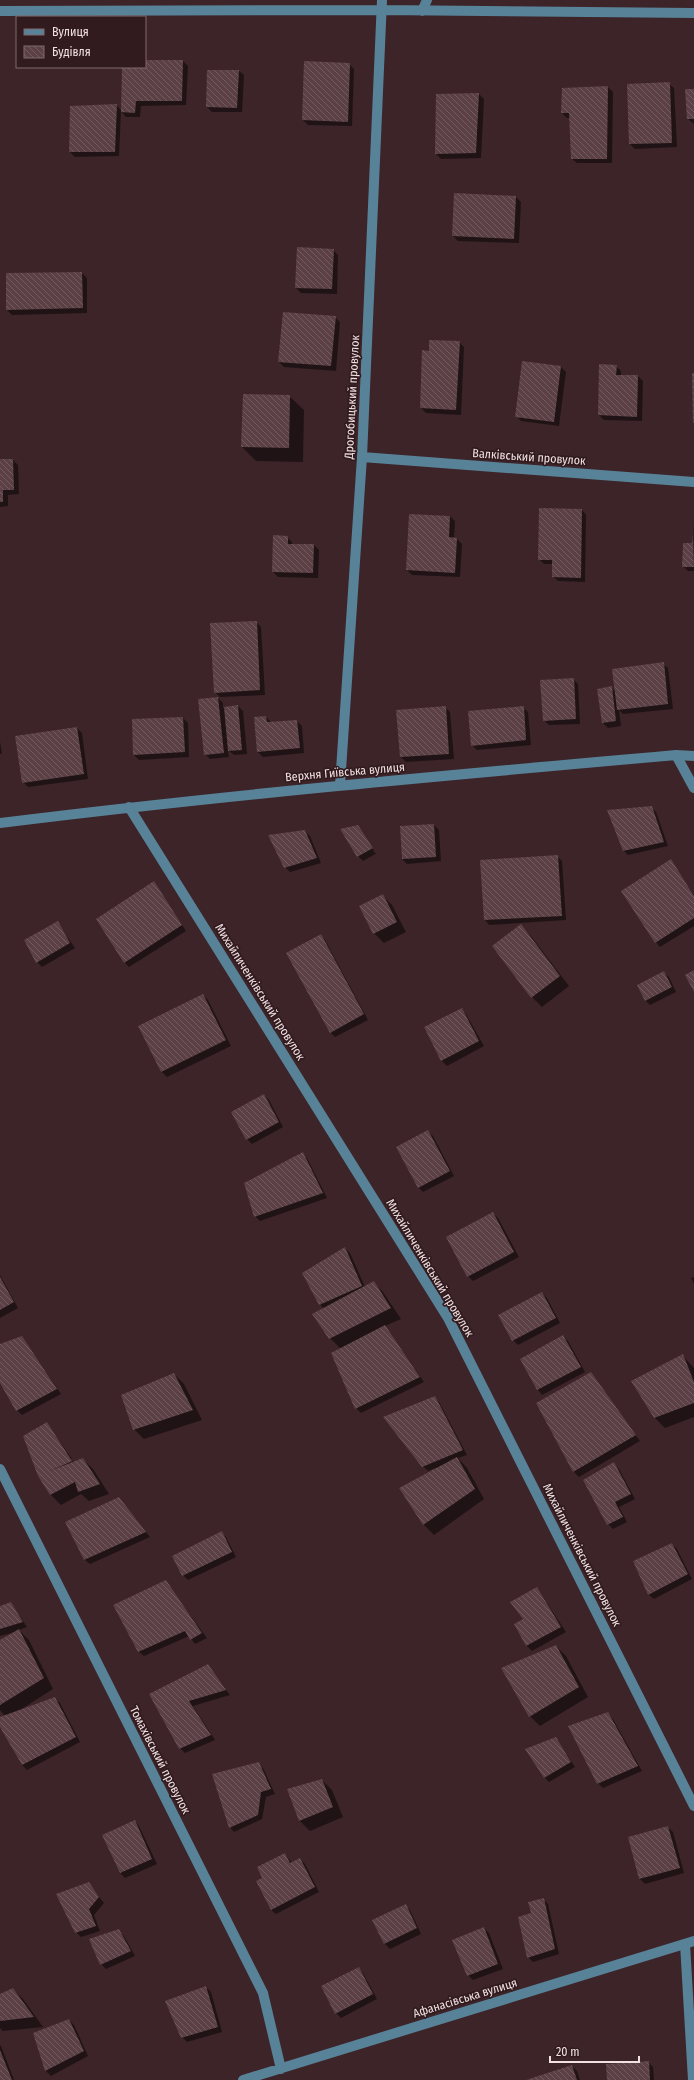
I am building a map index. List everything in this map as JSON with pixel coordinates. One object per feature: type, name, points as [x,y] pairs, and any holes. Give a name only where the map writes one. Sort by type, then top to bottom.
[{"type":"street","points":[[422,11],[427,0]]},
{"type":"street","points":[[0,11],[382,5],[422,11],[694,13]]},
{"type":"street","name":"Дрогобицький провулок","points":[[340,785],[362,457],[382,5]]},
{"type":"street","name":"Валківський провулок","points":[[362,457],[694,482]]},
{"type":"street","points":[[676,755],[694,788]]},
{"type":"street","name":"Верхня Гиївська вулиця","points":[[0,823],[129,807],[340,785],[676,755],[694,756]]},
{"type":"street","name":"Михайличенківський провулок","points":[[129,807],[448,1318],[694,1806]]},
{"type":"street","name":"Томахівський провулок","points":[[0,1469],[263,1993],[282,2069]]},
{"type":"street","points":[[689,1942],[693,2080]]},
{"type":"street","name":"Афанасівська вулиця","points":[[243,2080],[689,1942]]},
{"type":"building","points":[[146,60],[183,60],[182,101],[136,101],[135,113],[121,112],[122,68],[146,68]]},
{"type":"building","points":[[304,61],[350,63],[348,122],[302,120]]},
{"type":"building","points":[[207,70],[239,70],[237,108],[206,107]]},
{"type":"building","points":[[670,82],[672,143],[629,144],[627,84]]},
{"type":"building","points":[[608,86],[607,159],[571,159],[569,113],[561,113],[562,88]]},
{"type":"building","points":[[685,89],[694,89],[694,119],[687,119]]},
{"type":"building","points":[[479,93],[476,153],[435,154],[436,94]]},
{"type":"building","points":[[117,104],[115,152],[69,152],[70,106]]},
{"type":"building","points":[[454,193],[516,196],[514,239],[452,236]]},
{"type":"building","points":[[297,247],[334,249],[332,289],[295,288]]},
{"type":"building","points":[[82,272],[83,308],[6,310],[6,273]]},
{"type":"building","points":[[283,312],[336,316],[331,366],[278,362]]},
{"type":"building","points":[[429,340],[460,341],[456,410],[420,408],[422,350],[429,351]]},
{"type":"building","points":[[522,361],[561,366],[554,422],[515,417]]},
{"type":"building","points":[[599,364],[617,365],[616,375],[638,375],[637,417],[598,415]]},
{"type":"building","points":[[692,373],[694,373],[694,423],[693,423]]},
{"type":"building","points":[[243,394],[290,395],[289,448],[241,447]]},
{"type":"building","points":[[0,459],[13,459],[14,490],[3,490],[3,502],[0,502]]},
{"type":"building","points":[[539,508],[582,509],[581,578],[552,577],[552,560],[538,560]]},
{"type":"building","points":[[409,514],[450,516],[449,537],[457,538],[455,573],[406,570]]},
{"type":"building","points":[[693,534],[694,567],[682,567],[683,543],[692,543]]},
{"type":"building","points":[[273,535],[288,536],[288,544],[314,544],[313,573],[272,572]]},
{"type":"building","points":[[257,621],[260,690],[214,693],[210,623]]},
{"type":"building","points":[[664,662],[668,704],[617,710],[612,669]]},
{"type":"building","points":[[574,678],[576,719],[543,721],[540,680]]},
{"type":"building","points":[[612,686],[616,721],[602,723],[597,689]]},
{"type":"building","points":[[218,697],[224,753],[204,755],[198,699]]},
{"type":"building","points":[[238,705],[242,750],[228,751],[224,707]]},
{"type":"building","points":[[446,706],[449,754],[400,757],[396,710]]},
{"type":"building","points":[[524,706],[526,740],[471,746],[468,711]]},
{"type":"building","points":[[266,716],[267,722],[297,720],[300,748],[257,752],[254,717]]},
{"type":"building","points":[[183,717],[185,752],[133,755],[132,719]]},
{"type":"building","points":[[77,727],[84,774],[22,783],[15,736]]},
{"type":"building","points":[[652,806],[664,842],[623,851],[607,810]]},
{"type":"building","points":[[434,824],[436,857],[402,859],[400,826]]},
{"type":"building","points":[[358,825],[373,848],[357,857],[340,829]]},
{"type":"building","points":[[305,830],[317,858],[284,868],[268,835]]},
{"type":"building","points":[[558,855],[562,916],[484,920],[480,860]]},
{"type":"building","points":[[671,859],[694,896],[694,918],[655,943],[621,891]]},
{"type":"building","points":[[154,881],[182,925],[124,963],[96,919]]},
{"type":"building","points":[[383,894],[397,922],[373,934],[359,906]]},
{"type":"building","points":[[58,921],[70,943],[36,963],[24,940]]},
{"type":"building","points":[[521,924],[560,976],[531,998],[492,946]]},
{"type":"building","points":[[321,934],[364,1014],[330,1033],[286,953]]},
{"type":"building","points":[[694,970],[694,992],[685,975]]},
{"type":"building","points":[[664,971],[672,987],[645,1001],[637,985]]},
{"type":"building","points":[[203,994],[226,1040],[161,1072],[138,1026]]},
{"type":"building","points":[[462,1008],[479,1041],[441,1061],[424,1027]]},
{"type":"building","points":[[264,1094],[279,1122],[246,1140],[231,1112]]},
{"type":"building","points":[[428,1130],[450,1171],[418,1188],[396,1147]]},
{"type":"building","points":[[303,1152],[323,1193],[254,1217],[244,1183]]},
{"type":"building","points":[[493,1212],[514,1252],[467,1277],[446,1237]]},
{"type":"building","points":[[345,1247],[362,1286],[319,1305],[302,1273]]},
{"type":"building","points":[[0,1277],[14,1302],[0,1310]]},
{"type":"building","points":[[374,1281],[391,1308],[329,1339],[312,1314]]},
{"type":"building","points":[[542,1292],[556,1318],[512,1341],[498,1315]]},
{"type":"building","points":[[385,1325],[420,1377],[355,1409],[331,1353]]},
{"type":"building","points":[[563,1335],[581,1367],[537,1390],[520,1359]]},
{"type":"building","points":[[22,1336],[57,1389],[16,1411],[0,1383],[0,1344]]},
{"type":"building","points":[[683,1354],[694,1382],[694,1403],[654,1418],[631,1381]]},
{"type":"building","points":[[591,1372],[636,1435],[573,1472],[536,1403]]},
{"type":"building","points":[[174,1373],[193,1410],[133,1430],[121,1395]]},
{"type":"building","points":[[435,1396],[463,1450],[422,1467],[383,1417]]},
{"type":"building","points":[[47,1422],[72,1461],[47,1472],[83,1458],[100,1484],[78,1492],[75,1482],[50,1495],[38,1476],[23,1436]]},
{"type":"building","points":[[457,1457],[475,1489],[423,1525],[399,1488]]},
{"type":"building","points":[[614,1462],[631,1494],[615,1502],[623,1517],[607,1525],[583,1480]]},
{"type":"building","points":[[119,1497],[146,1532],[84,1560],[65,1522]]},
{"type":"building","points":[[222,1531],[232,1552],[182,1576],[172,1556]]},
{"type":"building","points":[[672,1543],[688,1574],[648,1595],[633,1561]]},
{"type":"building","points":[[166,1580],[202,1633],[190,1640],[185,1631],[138,1652],[113,1605]]},
{"type":"building","points":[[537,1587],[561,1627],[526,1646],[514,1624],[523,1619],[510,1602]]},
{"type":"building","points":[[11,1602],[23,1622],[0,1629],[0,1606]]},
{"type":"building","points":[[19,1629],[44,1678],[0,1705],[0,1640]]},
{"type":"building","points":[[556,1645],[579,1687],[529,1717],[501,1668]]},
{"type":"building","points":[[208,1664],[226,1690],[189,1701],[211,1735],[179,1749],[149,1694]]},
{"type":"building","points":[[55,1697],[76,1737],[22,1765],[0,1727],[0,1717]]},
{"type":"building","points":[[608,1712],[638,1766],[597,1784],[568,1726]]},
{"type":"building","points":[[556,1737],[571,1762],[544,1778],[525,1749]]},
{"type":"building","points":[[259,1762],[271,1789],[261,1792],[258,1815],[229,1828],[212,1774]]},
{"type":"building","points":[[322,1779],[333,1807],[299,1821],[287,1789]]},
{"type":"building","points":[[135,1820],[152,1859],[120,1873],[102,1835]]},
{"type":"building","points":[[668,1826],[680,1868],[639,1879],[628,1837]]},
{"type":"building","points":[[285,1853],[290,1863],[300,1858],[315,1887],[271,1910],[256,1881],[262,1878],[257,1867]]},
{"type":"building","points":[[89,1882],[99,1897],[89,1909],[96,1926],[75,1933],[56,1894]]},
{"type":"building","points":[[544,1898],[555,1949],[527,1958],[518,1917],[531,1913],[528,1902]]},
{"type":"building","points":[[406,1904],[417,1928],[384,1944],[372,1920]]},
{"type":"building","points":[[484,1927],[498,1964],[467,1976],[452,1940]]},
{"type":"building","points":[[119,1929],[131,1951],[100,1965],[89,1939]]},
{"type":"building","points":[[359,1967],[373,1994],[335,2014],[321,1986]]},
{"type":"building","points":[[206,1986],[218,2027],[181,2038],[165,2001]]},
{"type":"building","points":[[13,1988],[34,2017],[0,2021],[0,1994]]},
{"type":"building","points":[[69,2019],[84,2051],[45,2071],[33,2033]]},
{"type":"building","points":[[0,2050],[12,2080],[0,2080]]},
{"type":"building","points":[[649,2061],[650,2080],[607,2080],[606,2064]]},
{"type":"building","points":[[572,2065],[577,2080],[526,2080]]}]
